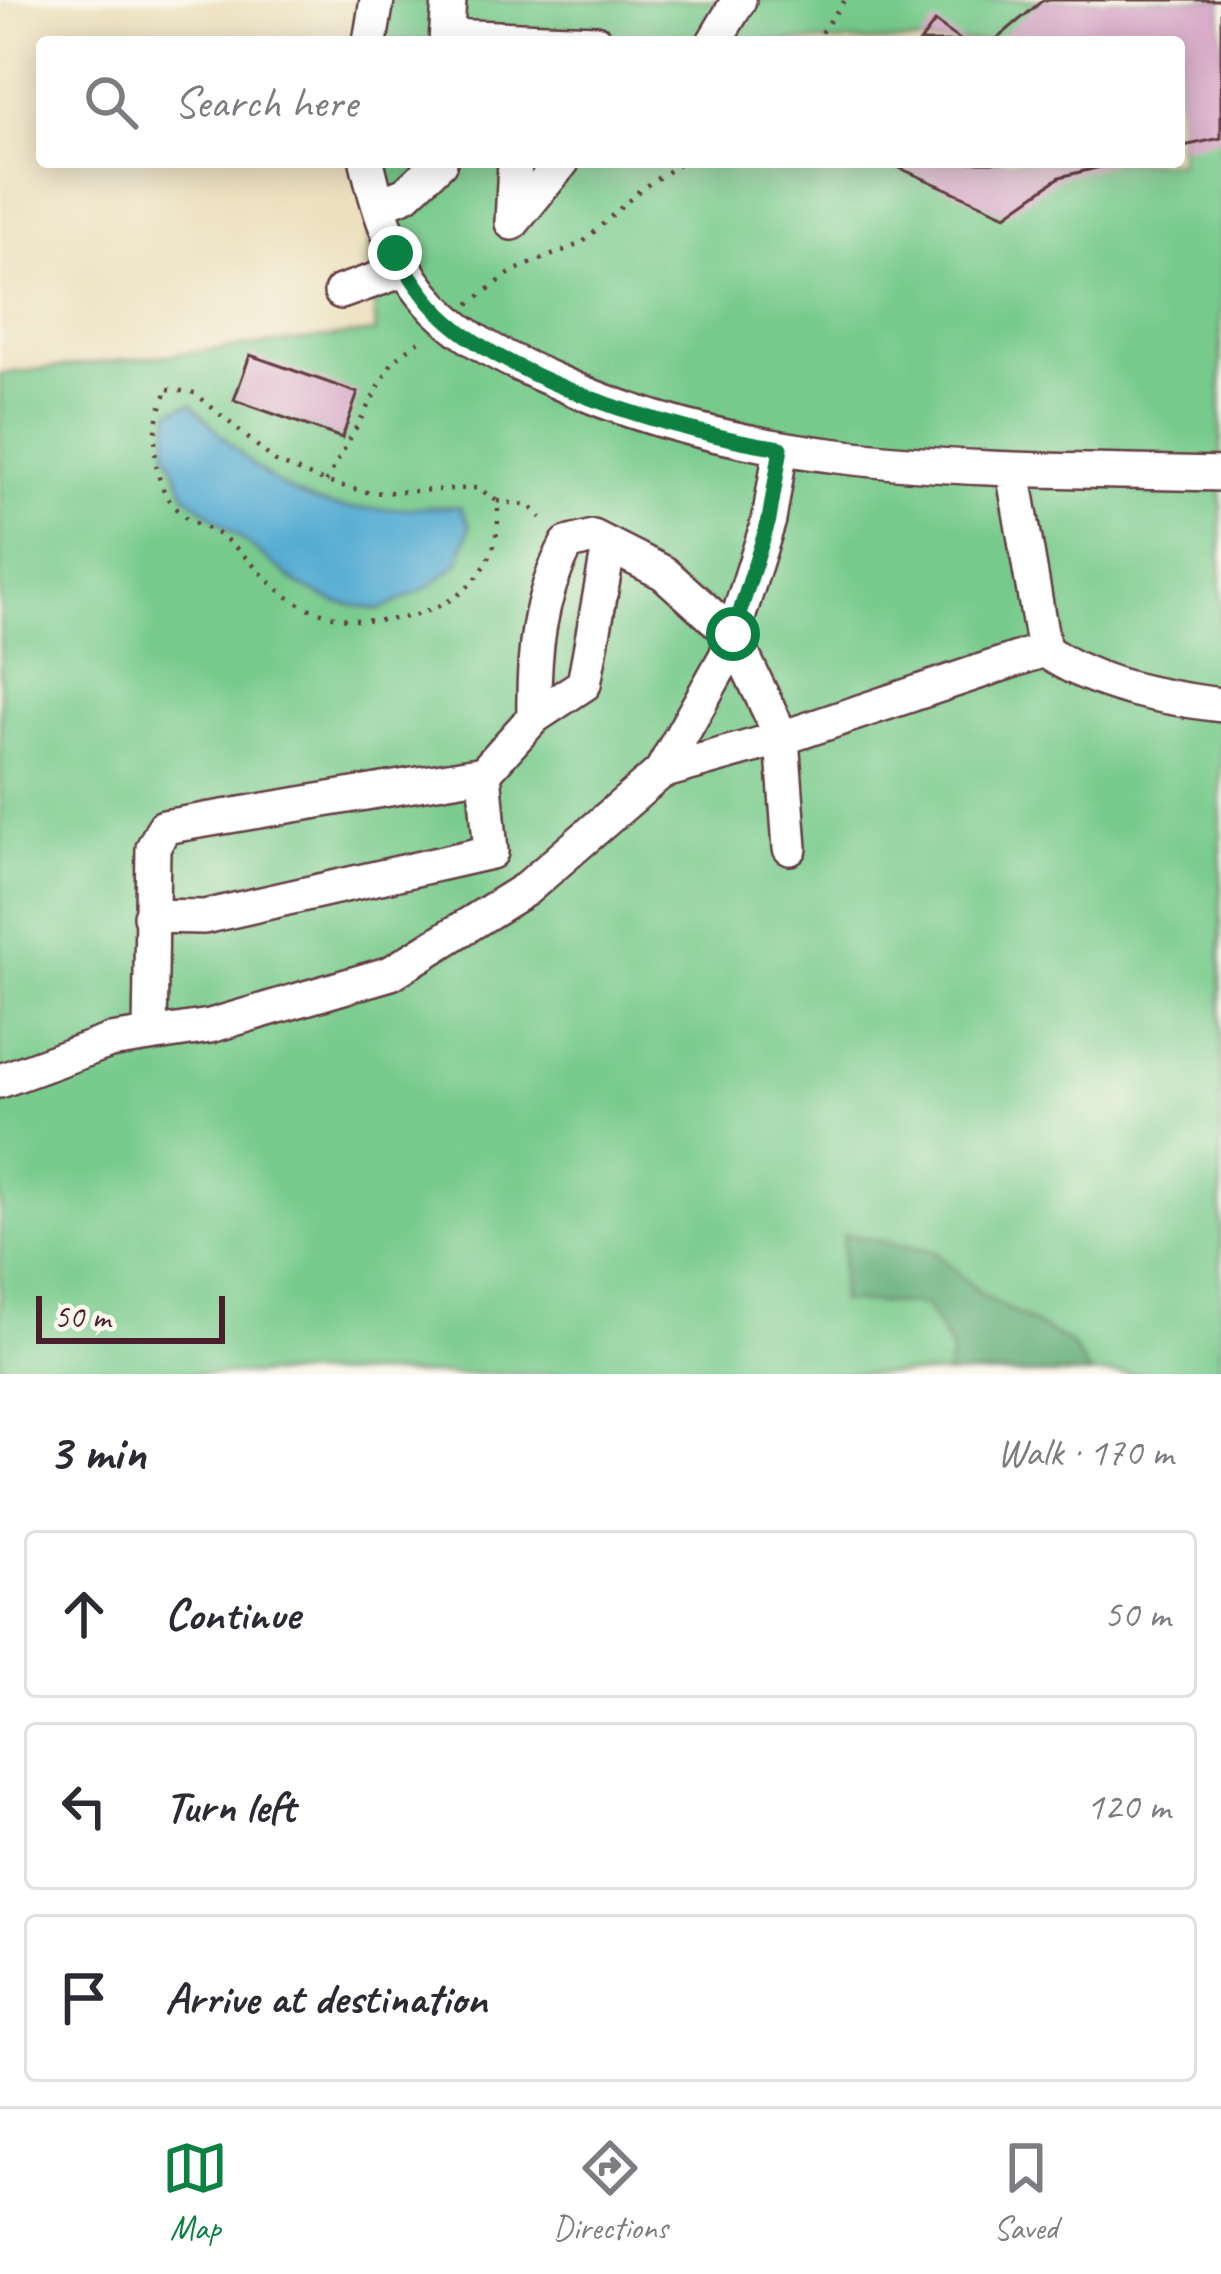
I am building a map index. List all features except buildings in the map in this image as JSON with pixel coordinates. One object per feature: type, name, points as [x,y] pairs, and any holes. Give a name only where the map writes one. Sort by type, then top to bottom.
[{"type":"street","points":[[371,36],[377,0]]},
{"type":"street","points":[[447,36],[449,0]]},
{"type":"street","points":[[718,36],[739,0]]},
{"type":"street","points":[[369,168],[406,269],[448,319],[513,362],[593,399],[781,448],[1013,471],[1221,474]]},
{"type":"street","points":[[379,205],[406,194],[434,168]]},
{"type":"street","points":[[515,168],[512,223],[557,168]]},
{"type":"street","points":[[341,292],[406,269]]},
{"type":"street","points":[[0,1081],[110,1041],[210,1026],[391,974],[526,889],[661,772],[733,634],[769,520],[781,448]]},
{"type":"street","points":[[1013,471],[1044,650],[1075,671],[1166,698],[1221,705]]},
{"type":"street","points":[[534,717],[533,652],[550,577],[567,544],[592,537],[664,573],[733,634],[782,738],[790,848]]},
{"type":"street","points":[[150,1035],[153,848],[164,827],[484,773],[534,717],[584,684],[609,546]]},
{"type":"street","points":[[661,772],[782,738],[1044,650]]},
{"type":"street","points":[[150,916],[204,917],[491,852],[484,773]]},
{"type":"path","points":[[818,36],[845,0]]},
{"type":"path","points":[[326,482],[393,361],[513,272],[582,243],[640,190],[673,168]]},
{"type":"path","points":[[497,501],[501,534],[478,580],[427,614],[362,623],[300,604],[223,537],[180,514],[156,468],[155,415],[168,389],[195,393],[277,462],[326,482],[371,493],[478,488],[497,501],[530,506],[542,518]]},
{"type":"green space","points":[[359,0],[1221,0],[1221,1374],[0,1374],[0,374],[376,332],[364,168],[1185,168],[1185,36],[356,36]]},
{"type":"green space","points":[[844,1234],[935,1252],[981,1294],[1071,1344],[1090,1374],[947,1374],[952,1351],[925,1305],[840,1301]]},
{"type":"water","points":[[192,404],[260,471],[299,495],[345,508],[460,507],[470,526],[458,564],[429,587],[380,610],[335,602],[299,585],[186,495],[166,448],[171,410]]},
{"type":"route","points":[[395,253],[433,307],[467,335],[513,362],[593,399],[781,448],[769,520],[733,634]]}]
